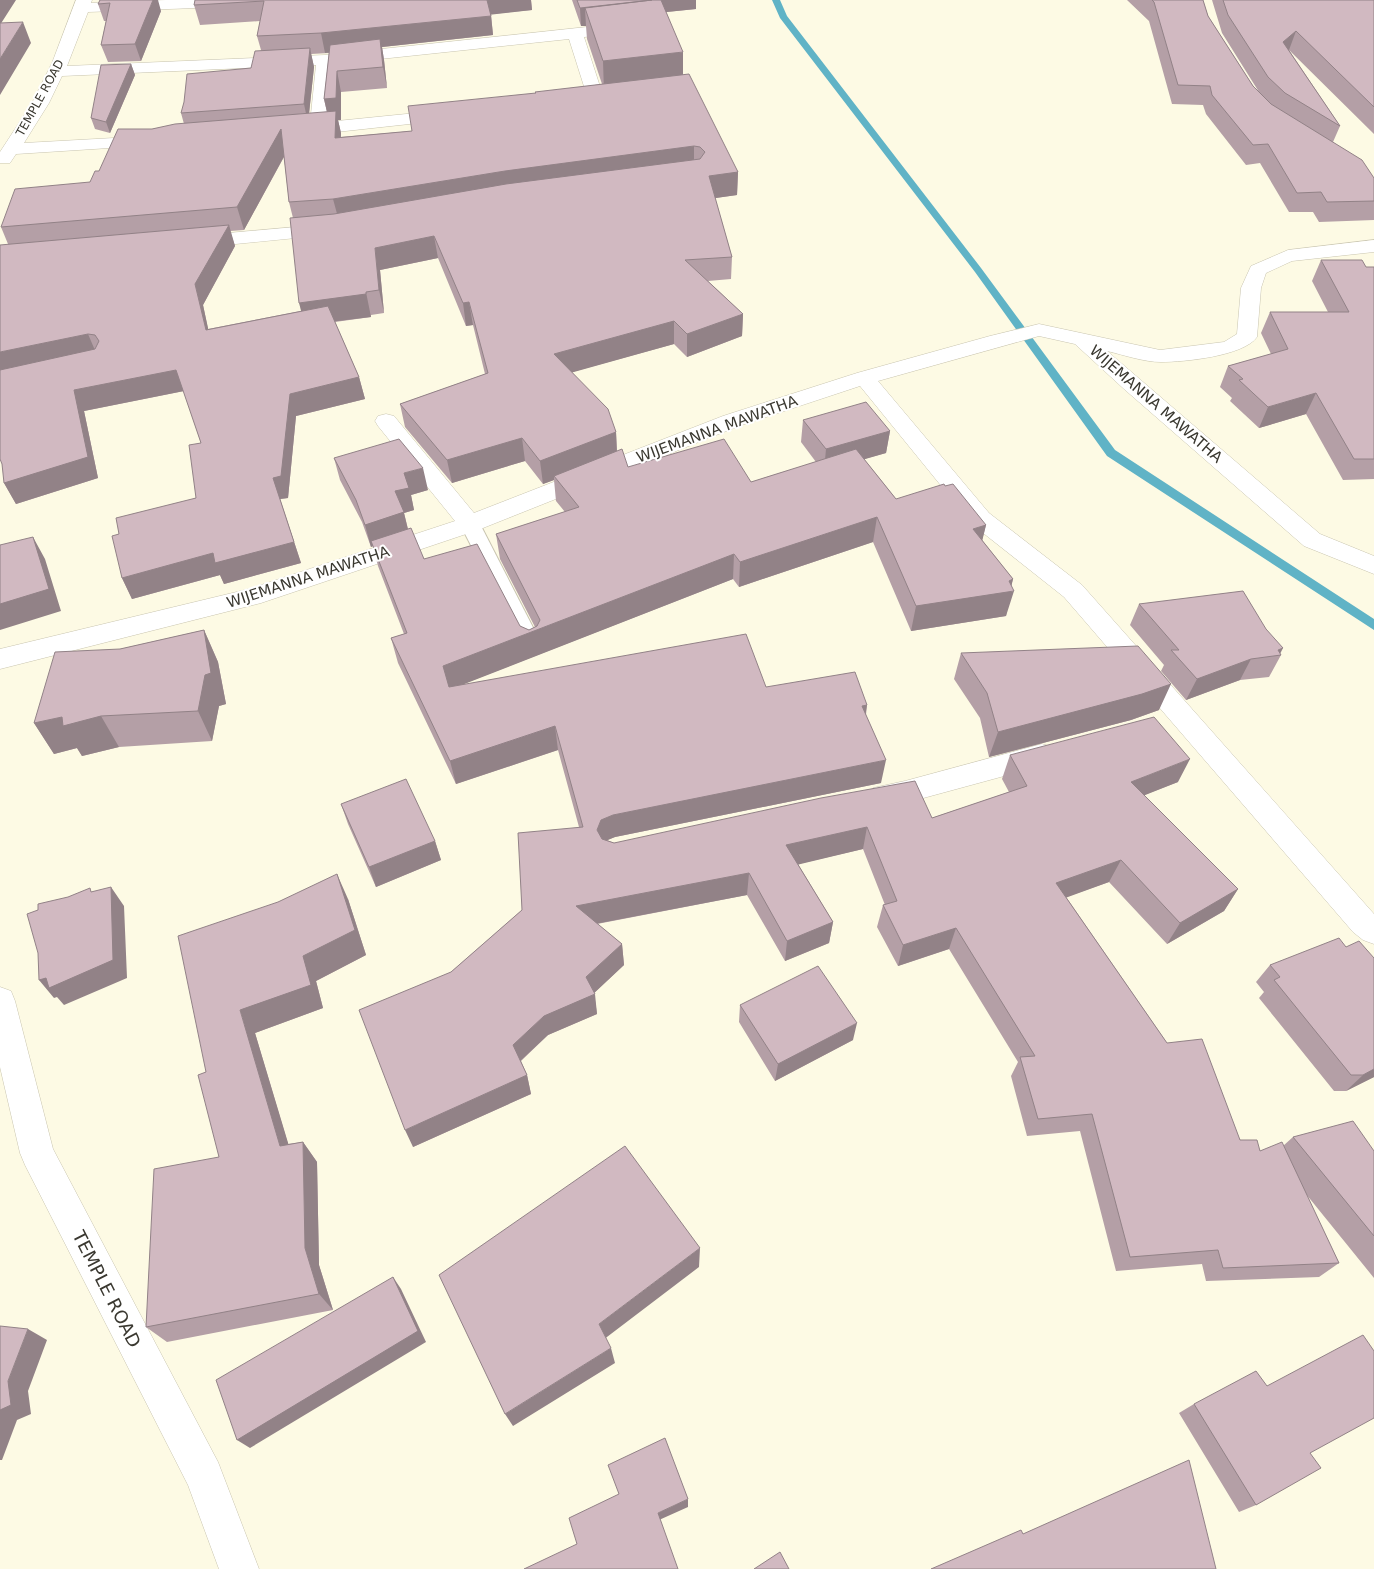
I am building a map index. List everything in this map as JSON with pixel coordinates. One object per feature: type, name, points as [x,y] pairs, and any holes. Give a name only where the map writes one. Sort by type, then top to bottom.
[{"type":"street","points":[[83,4],[278,0]]},
{"type":"street","name":"TEMPLE ROAD","points":[[0,165],[28,124],[58,71],[83,4]]},
{"type":"street","points":[[58,71],[325,60],[637,26]]},
{"type":"street","points":[[575,33],[596,99]]},
{"type":"street","points":[[318,129],[325,60]]},
{"type":"street","points":[[577,101],[616,97]]},
{"type":"street","points":[[289,131],[467,113]]},
{"type":"street","points":[[10,125],[28,124]]},
{"type":"street","points":[[11,149],[164,140]]},
{"type":"street","points":[[181,244],[349,227]]},
{"type":"street","points":[[1082,339],[1160,356],[1230,347],[1247,337],[1251,288],[1258,270],[1288,256],[1374,246]]},
{"type":"street","name":"WIJEMANNA MAWATHA","points":[[0,659],[252,597],[470,524],[730,421],[864,378],[1039,330],[1082,339],[1131,384],[1312,540],[1374,565]]},
{"type":"street","points":[[864,378],[981,519],[1073,591],[1182,718],[1364,923],[1374,931]]},
{"type":"street","points":[[386,420],[470,524]]},
{"type":"street","points":[[1154,726],[1182,718]]},
{"type":"street","points":[[856,801],[905,792],[1068,748]]},
{"type":"street","name":"TEMPLE ROAD","points":[[0,1001],[37,1153],[204,1476],[238,1569]]},
{"type":"lane","points":[[470,524],[532,645]]},
{"type":"building","points":[[100,0],[153,0],[135,44],[101,45],[110,3],[98,4]]},
{"type":"building","points":[[195,0],[487,0],[491,16],[321,33],[257,36],[264,1],[194,5]]},
{"type":"building","points":[[577,0],[652,0],[580,8]]},
{"type":"building","points":[[661,0],[683,52],[603,61],[585,8]]},
{"type":"building","points":[[1152,0],[1203,0],[1208,16],[1253,86],[1271,104],[1362,160],[1374,178],[1374,201],[1327,202],[1321,192],[1297,193],[1268,144],[1253,145],[1212,95],[1210,86],[1178,85]]},
{"type":"building","points":[[1223,0],[1374,0],[1374,107],[1296,31],[1283,42],[1340,126],[1285,93],[1268,77],[1228,15]]},
{"type":"building","points":[[23,22],[0,59],[0,23]]},
{"type":"building","points":[[380,39],[383,67],[337,71],[336,98],[324,99],[330,45]]},
{"type":"building","points":[[310,48],[304,104],[181,113],[187,74],[251,68],[255,51]]},
{"type":"building","points":[[131,64],[106,122],[91,118],[101,65]]},
{"type":"building","points":[[689,74],[738,172],[709,176],[732,257],[685,260],[743,314],[687,334],[674,321],[554,354],[608,409],[616,432],[540,461],[522,438],[447,460],[400,404],[488,373],[469,302],[463,303],[434,236],[375,248],[379,290],[366,292],[366,294],[299,303],[290,218],[334,214],[506,184],[700,159],[705,152],[700,147],[694,146],[505,171],[333,199],[289,202],[281,129],[237,207],[1,227],[15,189],[90,182],[95,171],[99,171],[118,129],[152,129],[175,124],[336,111],[335,138],[412,131],[408,106],[536,93]]},
{"type":"building","points":[[229,225],[195,284],[206,330],[328,306],[359,377],[290,394],[281,476],[273,478],[294,542],[215,563],[213,553],[122,578],[112,536],[119,534],[116,518],[196,498],[189,445],[201,443],[176,370],[74,390],[88,457],[4,483],[0,459],[0,370],[95,349],[99,341],[95,335],[88,334],[0,352],[0,245]]},
{"type":"building","points":[[1321,260],[1362,260],[1366,267],[1374,267],[1374,459],[1354,459],[1316,393],[1268,407],[1239,380],[1243,379],[1228,366],[1288,349],[1270,312],[1349,312]]},
{"type":"building","points":[[866,402],[890,431],[826,449],[803,420]]},
{"type":"building","points":[[399,439],[423,468],[404,473],[409,488],[395,491],[404,512],[365,525],[356,500],[334,458]]},
{"type":"building","points":[[724,439],[751,482],[856,449],[896,499],[944,484],[945,486],[953,484],[986,525],[973,529],[1013,579],[1009,581],[1014,591],[916,606],[877,517],[740,562],[734,554],[443,666],[449,687],[746,634],[766,687],[855,672],[867,705],[862,706],[886,760],[613,815],[601,820],[597,830],[602,839],[614,843],[821,798],[915,781],[932,818],[1027,786],[1010,755],[1154,717],[1190,759],[1131,782],[1238,889],[1180,923],[1121,860],[1056,883],[1167,1043],[1202,1039],[1240,1140],[1257,1140],[1260,1151],[1282,1142],[1339,1263],[1223,1268],[1218,1250],[1130,1257],[1092,1114],[1038,1119],[1020,1057],[1035,1056],[956,928],[903,945],[883,905],[897,901],[867,827],[786,845],[833,922],[787,941],[749,873],[576,906],[622,944],[586,977],[595,994],[544,1016],[513,1045],[527,1075],[405,1130],[359,1010],[451,972],[522,910],[518,833],[583,827],[555,726],[450,761],[391,638],[407,633],[371,541],[411,528],[424,559],[477,544],[520,626],[529,630],[537,626],[540,620],[496,534],[579,507],[554,476],[622,449],[628,467]]},
{"type":"building","points":[[33,537],[49,589],[0,604],[0,545]]},
{"type":"building","points":[[1243,591],[1266,629],[1283,648],[1278,650],[1281,655],[1251,659],[1197,679],[1171,650],[1179,650],[1139,604]]},
{"type":"building","points":[[204,630],[211,673],[205,675],[198,711],[101,716],[63,726],[62,717],[34,723],[55,652],[120,649]]},
{"type":"building","points":[[1138,646],[1171,684],[1142,694],[998,732],[987,693],[961,653]]},
{"type":"building","points":[[406,779],[435,841],[369,867],[341,804]]},
{"type":"building","points":[[337,874],[355,930],[303,956],[311,985],[240,1010],[280,1146],[303,1142],[305,1248],[319,1294],[146,1327],[154,1169],[219,1157],[198,1075],[206,1072],[178,936],[278,902]]},
{"type":"building","points":[[111,887],[113,960],[49,988],[46,978],[39,980],[38,953],[27,914],[38,910],[38,904],[68,897],[90,888],[91,892]]},
{"type":"building","points":[[1339,938],[1346,947],[1359,941],[1374,958],[1374,1069],[1363,1075],[1351,1075],[1274,980],[1280,977],[1270,965]]},
{"type":"building","points":[[818,966],[857,1023],[778,1064],[740,1005]]},
{"type":"building","points":[[1353,1121],[1374,1151],[1374,1236],[1293,1137]]},
{"type":"building","points":[[625,1146],[700,1248],[599,1324],[611,1348],[505,1414],[439,1275]]},
{"type":"building","points":[[393,1277],[418,1331],[237,1440],[216,1380]]},
{"type":"building","points":[[0,1326],[28,1329],[8,1381],[11,1405],[0,1410]]},
{"type":"building","points":[[1363,1335],[1374,1351],[1374,1418],[1310,1453],[1321,1468],[1256,1505],[1194,1404],[1256,1371],[1267,1386]]},
{"type":"building","points":[[665,1438],[688,1499],[658,1513],[678,1569],[524,1569],[577,1544],[569,1518],[619,1494],[608,1465]]},
{"type":"building","points":[[1189,1460],[1216,1569],[931,1569],[1021,1530],[1023,1534]]},
{"type":"building","points":[[780,1552],[789,1569],[754,1569]]},
{"type":"waterway","points":[[776,0],[783,16],[978,270],[1111,453],[1374,625]]}]
